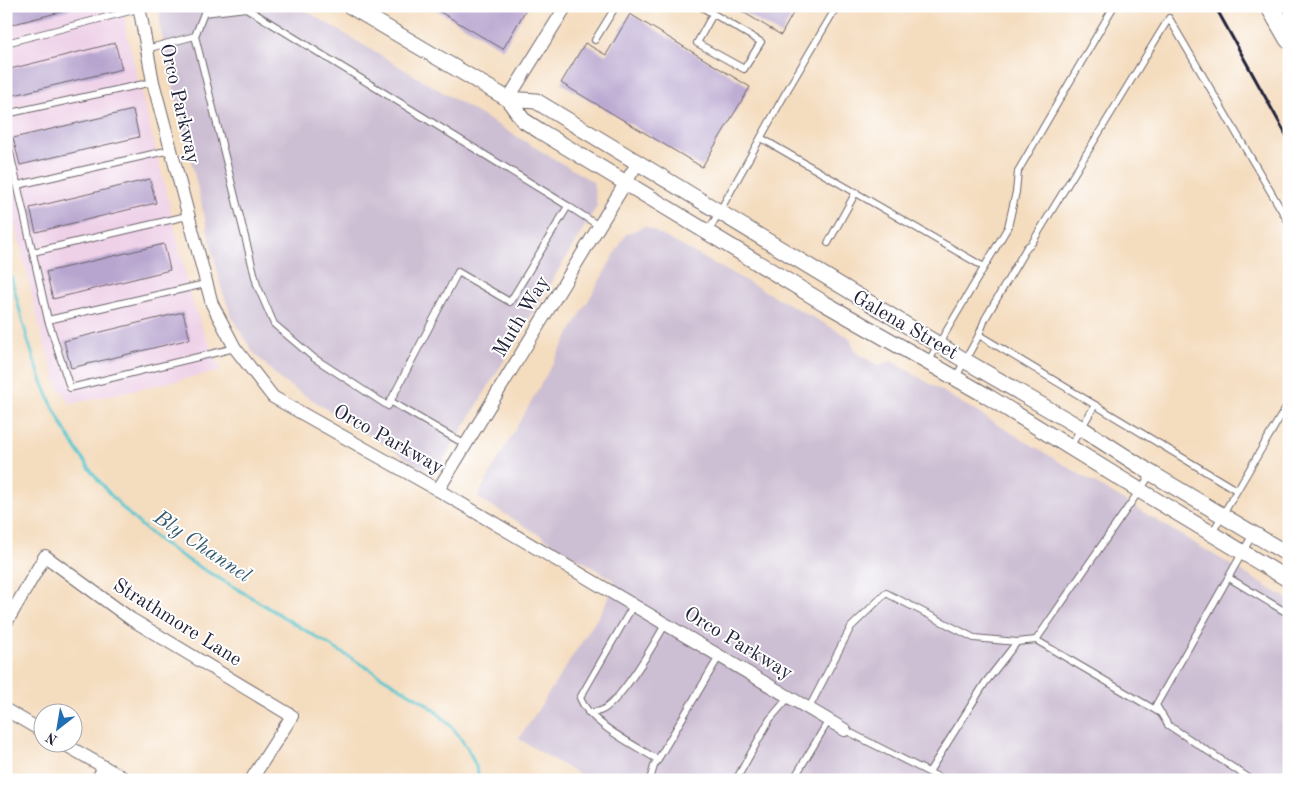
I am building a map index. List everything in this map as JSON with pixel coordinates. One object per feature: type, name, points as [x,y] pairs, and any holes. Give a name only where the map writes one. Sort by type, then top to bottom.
[{"type":"main road","points":[[1270,6],[1289,39]]},
{"type":"street","name":"Galena Street","points":[[350,6],[508,99],[523,120],[824,303],[955,378],[1289,580]]},
{"type":"street","points":[[508,99],[566,6]]},
{"type":"street","name":"Orco Parkway","points":[[138,8],[153,82],[205,284],[212,304],[235,348],[273,398],[438,490],[845,730]]},
{"type":"street","name":"Galena Street","points":[[508,99],[536,101],[637,164],[1081,428],[1151,473],[1289,555]]},
{"type":"street","name":"Muth Way","points":[[438,490],[637,164]]},
{"type":"street","name":"Strathmore Lane","points":[[6,623],[45,556],[131,619],[292,716],[250,780]]},
{"type":"street","points":[[6,710],[32,725]]},
{"type":"street","points":[[81,754],[127,780]]},
{"type":"street","points":[[97,780],[104,767]]},
{"type":"lane","points":[[595,40],[616,6]]},
{"type":"lane","points":[[700,6],[714,14],[761,42],[744,69],[697,43],[714,14]]},
{"type":"lane","points":[[708,232],[785,94],[837,6]]},
{"type":"lane","points":[[928,362],[1008,227],[1016,192],[1018,171],[1114,6]]},
{"type":"lane","points":[[6,43],[138,8]]},
{"type":"lane","points":[[568,206],[510,302],[458,272],[388,406],[314,358],[274,324],[258,285],[195,36],[204,13],[246,8],[568,206],[599,226]]},
{"type":"lane","points":[[955,378],[979,335],[985,319],[1027,248],[1032,243],[1169,18],[1289,223]]},
{"type":"lane","points":[[146,49],[195,36]]},
{"type":"lane","points":[[6,114],[153,82]]},
{"type":"lane","points":[[6,135],[48,320],[70,388],[235,348]]},
{"type":"lane","points":[[761,138],[984,267]]},
{"type":"lane","points":[[18,185],[170,150]]},
{"type":"lane","points":[[828,243],[856,192]]},
{"type":"lane","points":[[34,252],[187,216]]},
{"type":"lane","points":[[48,320],[205,284]]},
{"type":"lane","points":[[979,335],[1236,490]]},
{"type":"lane","points":[[390,402],[466,445]]},
{"type":"lane","points":[[1211,534],[1289,402]]},
{"type":"lane","points":[[1070,447],[1095,405]]},
{"type":"lane","points":[[1036,640],[1151,473]]},
{"type":"lane","points":[[1252,780],[1168,725],[1156,705],[1253,534]]},
{"type":"lane","points":[[1229,578],[1289,614]]},
{"type":"lane","points":[[808,708],[851,627],[886,593],[974,638],[1017,642],[1036,640],[1162,714]]},
{"type":"lane","points":[[634,604],[580,698],[588,712],[608,729],[658,760]]},
{"type":"lane","points":[[588,712],[601,711],[612,702],[648,654],[666,623]]},
{"type":"lane","points":[[929,772],[985,683],[1017,642]]},
{"type":"lane","points":[[650,780],[658,760],[720,656]]},
{"type":"lane","points":[[736,780],[770,719],[790,697]]},
{"type":"lane","points":[[793,780],[829,720]]},
{"type":"lane","points":[[845,730],[944,780]]},
{"type":"shaded area","points":[[6,6],[125,6],[126,32],[192,302],[221,371],[70,404],[57,384],[41,333],[6,186]]},
{"type":"shaded area","points":[[160,6],[298,6],[593,182],[597,206],[443,462],[423,469],[282,381],[253,352],[232,318],[221,287],[160,27]]},
{"type":"shaded area","points":[[645,226],[849,337],[856,352],[877,365],[892,361],[1289,600],[1289,780],[588,780],[519,739],[603,609],[615,581],[477,497],[626,234]]},
{"type":"building","points":[[6,6],[71,6],[72,9],[6,26]]},
{"type":"building","points":[[430,6],[528,6],[503,49]]},
{"type":"building","points":[[733,6],[797,6],[781,35]]},
{"type":"building","points":[[630,14],[750,87],[702,167],[561,83],[585,43],[606,55]]},
{"type":"building","points":[[115,43],[122,69],[6,97],[6,70]]},
{"type":"building","points":[[133,110],[139,137],[20,165],[13,138]]},
{"type":"building","points":[[150,179],[156,203],[36,232],[30,208]]},
{"type":"building","points":[[164,244],[170,270],[53,299],[46,272]]},
{"type":"building","points":[[183,312],[190,339],[71,368],[64,341]]},
{"type":"waterway","name":"Bly Channel","points":[[6,256],[26,335],[39,374],[55,411],[78,452],[92,472],[123,508],[158,539],[197,566],[424,702],[443,718],[459,736],[472,757],[480,780]]},
{"type":"railway","points":[[1215,6],[1289,140]]}]
